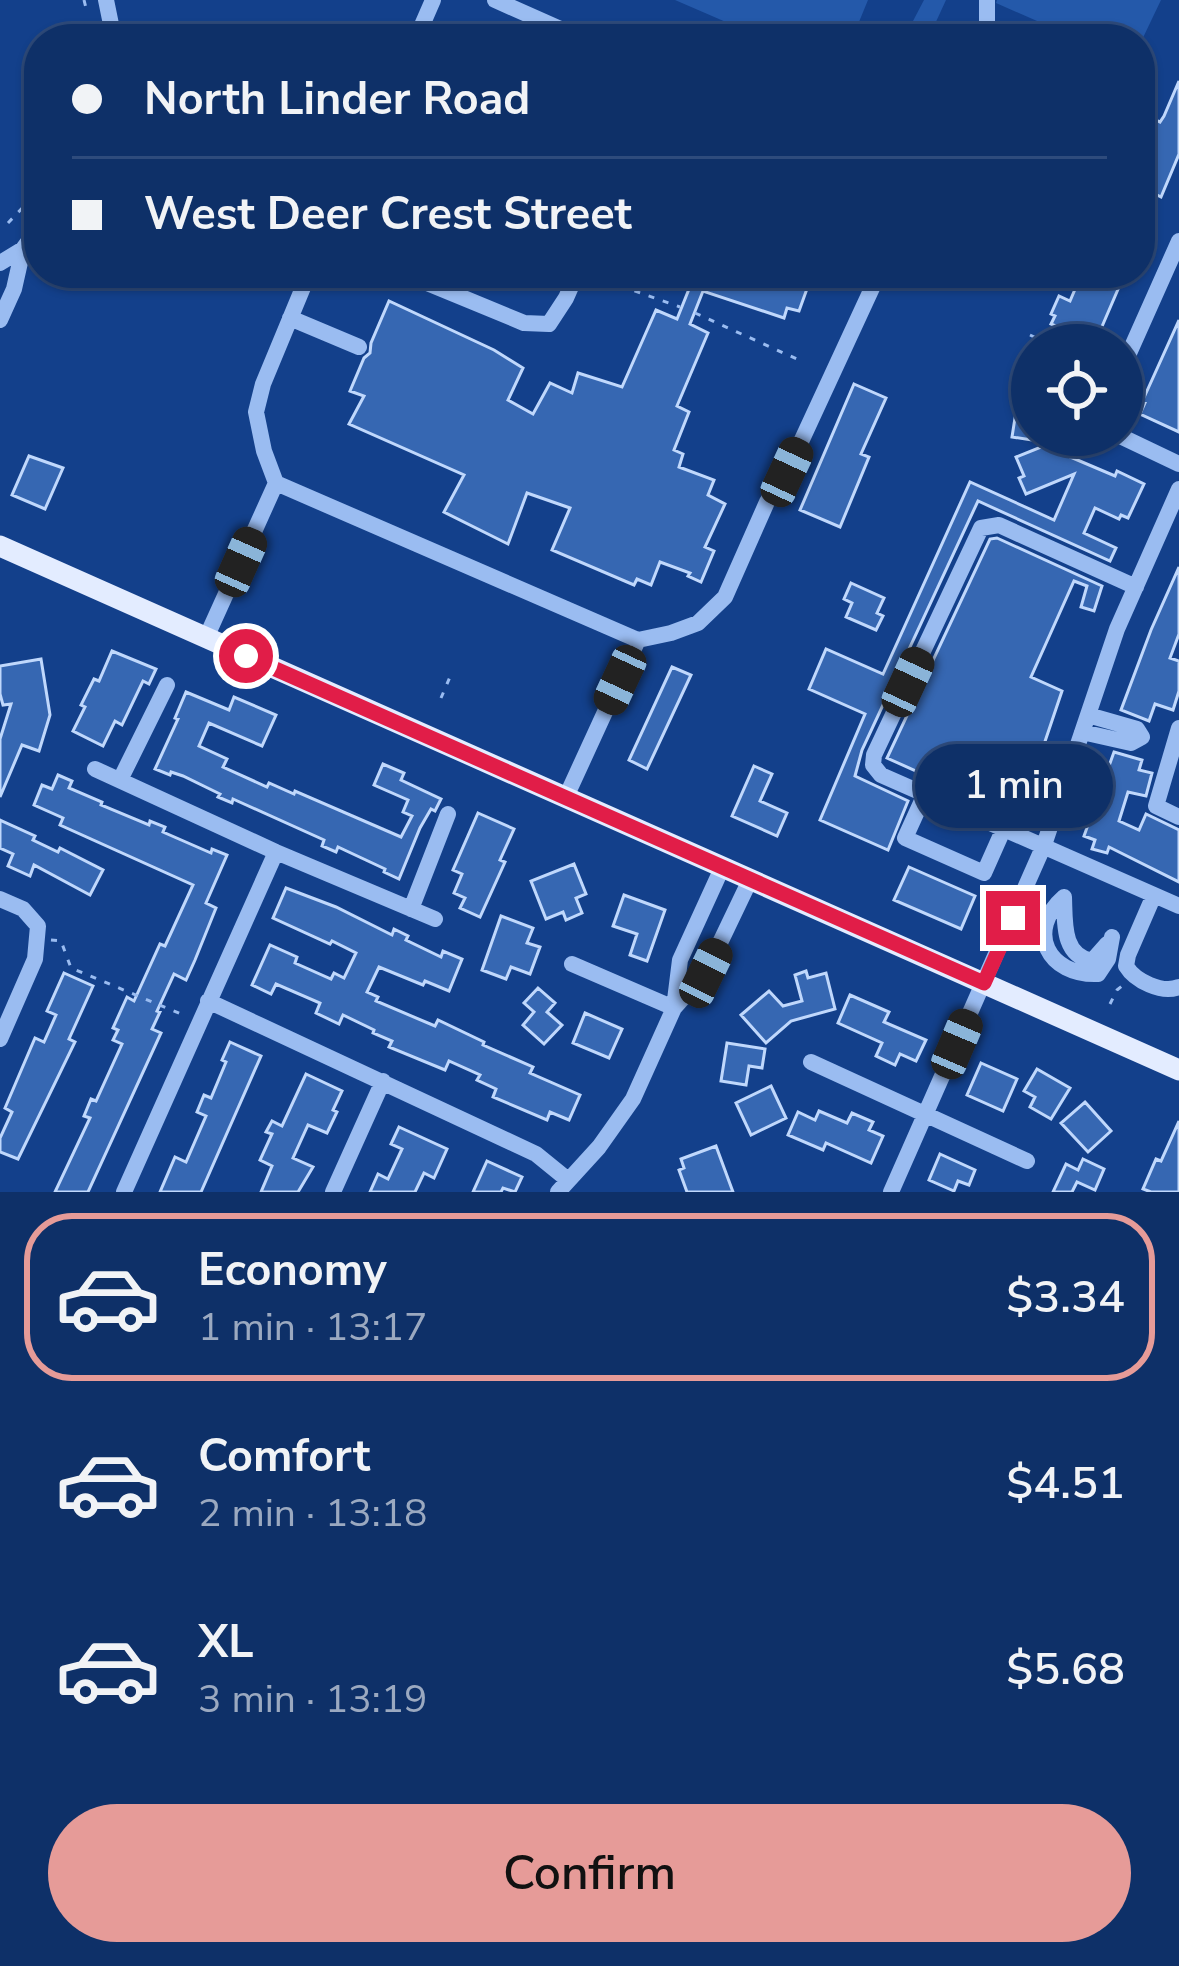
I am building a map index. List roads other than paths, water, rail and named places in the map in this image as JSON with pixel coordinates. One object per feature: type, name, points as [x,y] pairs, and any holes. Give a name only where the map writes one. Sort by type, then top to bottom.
[{"type":"main road","points":[[0,546],[1179,1070]]},
{"type":"street","points":[[495,0],[549,24]]},
{"type":"street","points":[[1142,324],[1179,241]]},
{"type":"street","points":[[0,263],[24,246]]},
{"type":"street","points":[[0,320],[14,290],[22,249]]},
{"type":"street","points":[[206,638],[276,483],[256,412],[303,288]]},
{"type":"street","points":[[439,288],[536,324],[549,324],[572,288]]},
{"type":"street","points":[[276,483],[638,640],[671,633],[698,623],[725,597],[766,502],[787,472],[872,288]]},
{"type":"street","points":[[290,318],[359,347]]},
{"type":"street","points":[[1143,447],[1179,464]]},
{"type":"street","points":[[891,1192],[1044,845],[1117,629],[1179,489]]},
{"type":"street","points":[[1136,587],[999,525],[981,528],[874,755],[873,766],[881,775],[1179,906]]},
{"type":"street","points":[[566,797],[638,640]]},
{"type":"street","points":[[120,780],[167,685]]},
{"type":"street","points":[[1085,723],[1137,728],[1142,737],[1177,741],[1156,806],[1179,817]]},
{"type":"street","points":[[95,769],[435,919]]},
{"type":"street","points":[[925,794],[905,838],[984,873],[1004,828]]},
{"type":"street","points":[[411,909],[448,814]]},
{"type":"street","points":[[124,1192],[276,852]]},
{"type":"street","points":[[208,1001],[536,1154],[563,1186],[599,1147],[633,1099],[674,1008],[680,960],[722,868]]},
{"type":"street","points":[[674,1008],[706,973],[750,880]]},
{"type":"street","points":[[1154,895],[1126,960],[1129,972],[1164,990],[1179,986]]},
{"type":"street","points":[[1064,897],[1067,937],[1076,955],[1092,961],[1112,937],[1108,958],[1098,974],[1061,965],[1047,948],[1045,922],[1051,908],[1064,897]]},
{"type":"street","points":[[0,899],[23,909],[38,933],[35,959],[0,1040]]},
{"type":"street","points":[[572,964],[674,1008]]},
{"type":"street","points":[[811,1062],[1027,1161]]},
{"type":"street","points":[[333,1192],[383,1081]]}]
